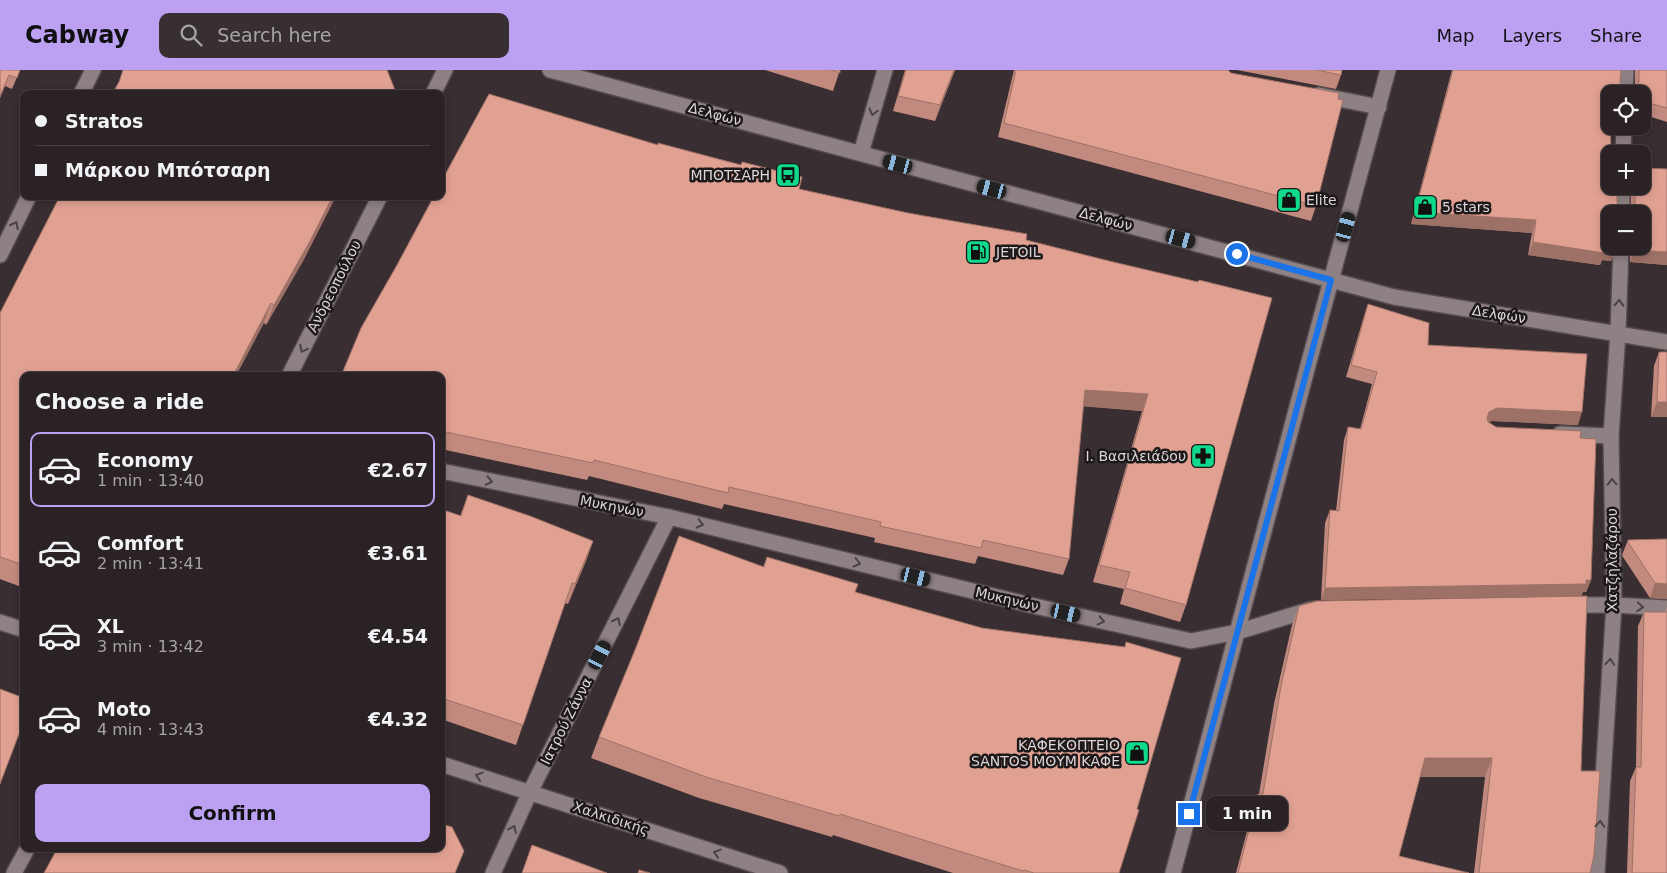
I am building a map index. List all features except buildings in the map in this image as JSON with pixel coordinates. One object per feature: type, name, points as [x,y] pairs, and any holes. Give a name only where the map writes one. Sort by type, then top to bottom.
[{"type":"street","points":[[83,90],[93,70]]},
{"type":"street","points":[[435,90],[445,70]]},
{"type":"street","name":"Δελφών","points":[[550,70],[1394,297],[1666,340]]},
{"type":"street","points":[[860,154],[885,70]]},
{"type":"street","points":[[1173,873],[1388,70]]},
{"type":"street","points":[[1625,85],[1626,70]]},
{"type":"street","points":[[1304,92],[1379,106]]},
{"type":"street","points":[[0,255],[27,200]]},
{"type":"street","name":"Ανδρεοπούλου","points":[[290,372],[378,200]]},
{"type":"street","name":"Χατζηλαζάρου","points":[[1597,873],[1614,605],[1611,436],[1621,255]]},
{"type":"street","points":[[1542,433],[1611,436]]},
{"type":"street","name":"Μυκηνών","points":[[445,472],[669,517],[1020,602],[1191,641],[1237,632],[1309,610],[1328,609]]},
{"type":"street","name":"Ιατρού Ζάννα","points":[[493,873],[530,792],[669,517]]},
{"type":"street","points":[[1555,606],[1614,605],[1667,608]]},
{"type":"street","points":[[0,622],[20,629]]},
{"type":"street","name":"Χαλκιδικής","points":[[445,765],[530,792],[742,867],[780,873]]},
{"type":"street","points":[[14,873],[25,852]]},
{"type":"place","name":"ΜΠΟΤΣΑΡΗ","points":[[788,175]]},
{"type":"place","name":"Elite","points":[[1289,200]]},
{"type":"place","name":"5 stars","points":[[1425,207]]},
{"type":"place","name":"JETOIL","points":[[978,252]]},
{"type":"place","name":"Ι. Βασιλειάδου","points":[[1203,456]]},
{"type":"place","name":"ΚΑΦΕΚΟΠΤΕΙΟ SANTOS ΜΟΥΜ ΚΑΦΕ","points":[[1137,753]]},
{"type":"route","points":[[1189,814],[1331,280],[1237,254]]}]
